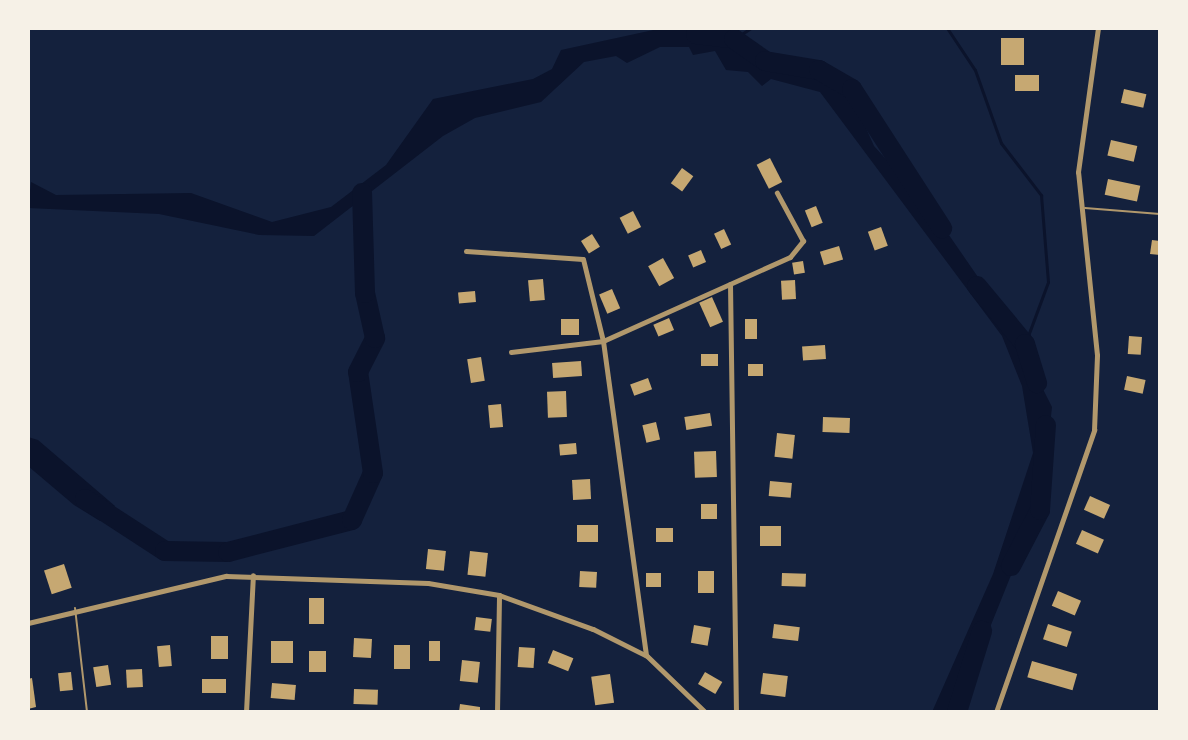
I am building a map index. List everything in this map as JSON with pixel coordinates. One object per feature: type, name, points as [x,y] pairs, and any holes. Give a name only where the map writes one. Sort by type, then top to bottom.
[{"type":"street","points":[[996,712],[1094,430],[1097,355],[1080,207],[1083,122],[1098,28]]},
{"type":"street","points":[[511,352],[603,341],[802,249],[777,193]]},
{"type":"street","points":[[466,251],[583,259],[603,341],[647,656]]},
{"type":"street","points":[[730,284],[736,712]]},
{"type":"street","points":[[28,623],[75,608],[253,575],[362,577],[499,595],[647,656],[705,712]]},
{"type":"street","points":[[246,712],[253,575]]},
{"type":"street","points":[[497,712],[499,595]]},
{"type":"lane","points":[[1080,207],[1160,214]]},
{"type":"lane","points":[[75,608],[87,712]]},
{"type":"water","points":[[697,28],[721,36],[735,51],[824,75],[851,95],[874,146],[931,209],[1009,322],[1052,407],[1042,498],[956,712],[932,712],[993,574],[1033,453],[1022,386],[1002,336],[820,92],[771,79],[762,86],[748,72],[726,70],[715,51],[693,55],[689,47],[660,47],[627,63],[616,56],[584,62],[541,102],[475,118],[443,136],[314,236],[259,235],[159,214],[28,208],[31,182],[56,195],[191,193],[272,222],[331,207],[386,165],[433,99],[533,79],[552,69],[561,50],[658,29]]},
{"type":"water","points":[[28,437],[38,440],[115,506],[100,521],[74,505],[28,466]]},
{"type":"building","points":[[1001,38],[1024,38],[1024,65],[1001,65]]},
{"type":"building","points":[[1015,75],[1039,75],[1039,91],[1015,91]]},
{"type":"building","points":[[1124,89],[1146,94],[1143,108],[1121,103]]},
{"type":"building","points":[[1111,140],[1137,146],[1134,162],[1107,156]]},
{"type":"building","points":[[770,158],[782,182],[769,189],[757,165]]},
{"type":"building","points":[[682,168],[693,176],[682,192],[671,183]]},
{"type":"building","points":[[1108,179],[1140,186],[1137,202],[1105,195]]},
{"type":"building","points":[[816,206],[823,223],[812,227],[805,210]]},
{"type":"building","points":[[633,211],[641,227],[628,234],[620,218]]},
{"type":"building","points":[[881,227],[888,246],[875,251],[868,232]]},
{"type":"building","points":[[724,229],[731,244],[721,249],[714,234]]},
{"type":"building","points":[[592,234],[600,247],[589,254],[581,241]]},
{"type":"building","points":[[1152,240],[1160,241],[1160,255],[1150,254]]},
{"type":"building","points":[[839,246],[843,259],[824,265],[820,252]]},
{"type":"building","points":[[701,250],[706,262],[693,267],[688,255]]},
{"type":"building","points":[[663,258],[674,278],[659,286],[648,266]]},
{"type":"building","points":[[803,261],[805,273],[794,275],[792,263]]},
{"type":"building","points":[[543,279],[545,300],[530,301],[528,280]]},
{"type":"building","points":[[795,280],[796,299],[782,300],[781,281]]},
{"type":"building","points":[[612,289],[620,308],[607,314],[599,294]]},
{"type":"building","points":[[475,291],[476,302],[459,303],[458,292]]},
{"type":"building","points":[[712,297],[723,322],[710,327],[699,303]]},
{"type":"building","points":[[669,318],[674,330],[658,337],[653,325]]},
{"type":"building","points":[[561,319],[579,319],[579,335],[561,335]]},
{"type":"building","points":[[745,319],[757,319],[757,339],[745,339]]},
{"type":"building","points":[[1129,336],[1142,337],[1141,355],[1128,354]]},
{"type":"building","points":[[825,345],[826,359],[803,361],[802,347]]},
{"type":"building","points":[[701,354],[718,354],[718,366],[701,366]]},
{"type":"building","points":[[481,357],[485,381],[471,383],[467,359]]},
{"type":"building","points":[[581,361],[582,376],[553,378],[552,363]]},
{"type":"building","points":[[748,364],[763,364],[763,376],[748,376]]},
{"type":"building","points":[[1127,376],[1146,380],[1143,394],[1124,390]]},
{"type":"building","points":[[648,378],[652,389],[634,396],[630,384]]},
{"type":"building","points":[[566,391],[567,417],[548,418],[547,392]]},
{"type":"building","points":[[501,404],[503,427],[490,428],[488,405]]},
{"type":"building","points":[[710,413],[712,426],[686,430],[684,417]]},
{"type":"building","points":[[823,417],[850,418],[849,433],[822,432]]},
{"type":"building","points":[[656,422],[660,440],[646,443],[642,425]]},
{"type":"building","points":[[777,433],[795,435],[792,459],[774,457]]},
{"type":"building","points":[[576,443],[577,454],[560,455],[559,444]]},
{"type":"building","points":[[716,451],[717,477],[695,478],[694,452]]},
{"type":"building","points":[[590,479],[591,499],[573,500],[572,480]]},
{"type":"building","points":[[770,481],[792,483],[791,498],[769,496]]},
{"type":"building","points":[[1090,496],[1110,505],[1104,519],[1084,510]]},
{"type":"building","points":[[701,504],[717,504],[717,519],[701,519]]},
{"type":"building","points":[[577,525],[598,525],[598,542],[577,542]]},
{"type":"building","points":[[760,526],[781,526],[781,546],[760,546]]},
{"type":"building","points":[[656,528],[673,528],[673,542],[656,542]]},
{"type":"building","points":[[1082,530],[1104,540],[1098,553],[1076,544]]},
{"type":"building","points":[[428,549],[446,551],[444,571],[426,569]]},
{"type":"building","points":[[470,551],[488,553],[485,577],[467,575]]},
{"type":"building","points":[[64,564],[72,588],[52,594],[44,570]]},
{"type":"building","points":[[580,571],[597,572],[596,588],[579,587]]},
{"type":"building","points":[[698,571],[714,571],[714,593],[698,593]]},
{"type":"building","points":[[646,573],[661,573],[661,587],[646,587]]},
{"type":"building","points":[[782,573],[806,574],[806,587],[782,586]]},
{"type":"building","points":[[1058,591],[1081,601],[1075,615],[1052,606]]},
{"type":"building","points":[[309,598],[324,598],[324,624],[309,624]]},
{"type":"building","points":[[476,617],[492,619],[490,632],[474,630]]},
{"type":"building","points":[[774,624],[800,627],[798,641],[772,638]]},
{"type":"building","points":[[1048,624],[1072,632],[1067,647],[1043,639]]},
{"type":"building","points":[[694,625],[711,628],[708,646],[691,643]]},
{"type":"building","points":[[211,636],[228,636],[228,659],[211,659]]},
{"type":"building","points":[[354,638],[372,639],[371,658],[353,657]]},
{"type":"building","points":[[271,641],[293,641],[293,663],[271,663]]},
{"type":"building","points":[[429,641],[440,641],[440,661],[429,661]]},
{"type":"building","points":[[170,645],[172,666],[159,667],[157,646]]},
{"type":"building","points":[[394,645],[410,645],[410,669],[394,669]]},
{"type":"building","points":[[519,647],[535,648],[534,668],[518,667]]},
{"type":"building","points":[[553,650],[573,658],[568,671],[548,663]]},
{"type":"building","points":[[309,651],[326,651],[326,672],[309,672]]},
{"type":"building","points":[[462,660],[480,662],[478,683],[460,681]]},
{"type":"building","points":[[1032,661],[1077,674],[1072,690],[1027,677]]},
{"type":"building","points":[[108,665],[111,685],[96,687],[93,667]]},
{"type":"building","points":[[142,669],[143,687],[127,688],[126,670]]},
{"type":"building","points":[[71,672],[73,690],[60,691],[58,673]]},
{"type":"building","points":[[705,672],[722,682],[715,694],[698,684]]},
{"type":"building","points":[[763,673],[788,676],[785,697],[760,694]]},
{"type":"building","points":[[610,674],[614,703],[595,705],[591,677]]},
{"type":"building","points":[[32,678],[36,707],[28,709],[28,679]]},
{"type":"building","points":[[202,679],[226,679],[226,693],[202,693]]},
{"type":"building","points":[[272,683],[296,685],[295,700],[271,698]]},
{"type":"building","points":[[354,689],[378,690],[377,705],[353,704]]},
{"type":"building","points":[[460,704],[480,707],[480,712],[459,712]]},
{"type":"waterway","points":[[734,39],[751,28]]},
{"type":"waterway","points":[[947,28],[975,70],[1001,143],[1041,195],[1048,282],[1025,344]]},
{"type":"waterway","points":[[696,34],[734,39],[765,61],[819,70],[852,89],[942,228]]},
{"type":"waterway","points":[[85,499],[165,551],[228,552],[352,520],[373,473],[358,372],[375,338],[365,293],[362,193]]},
{"type":"waterway","points":[[977,286],[1025,344],[1037,383]]},
{"type":"waterway","points":[[1011,566],[1040,510],[1046,425]]},
{"type":"waterway","points":[[957,712],[982,631]]}]
